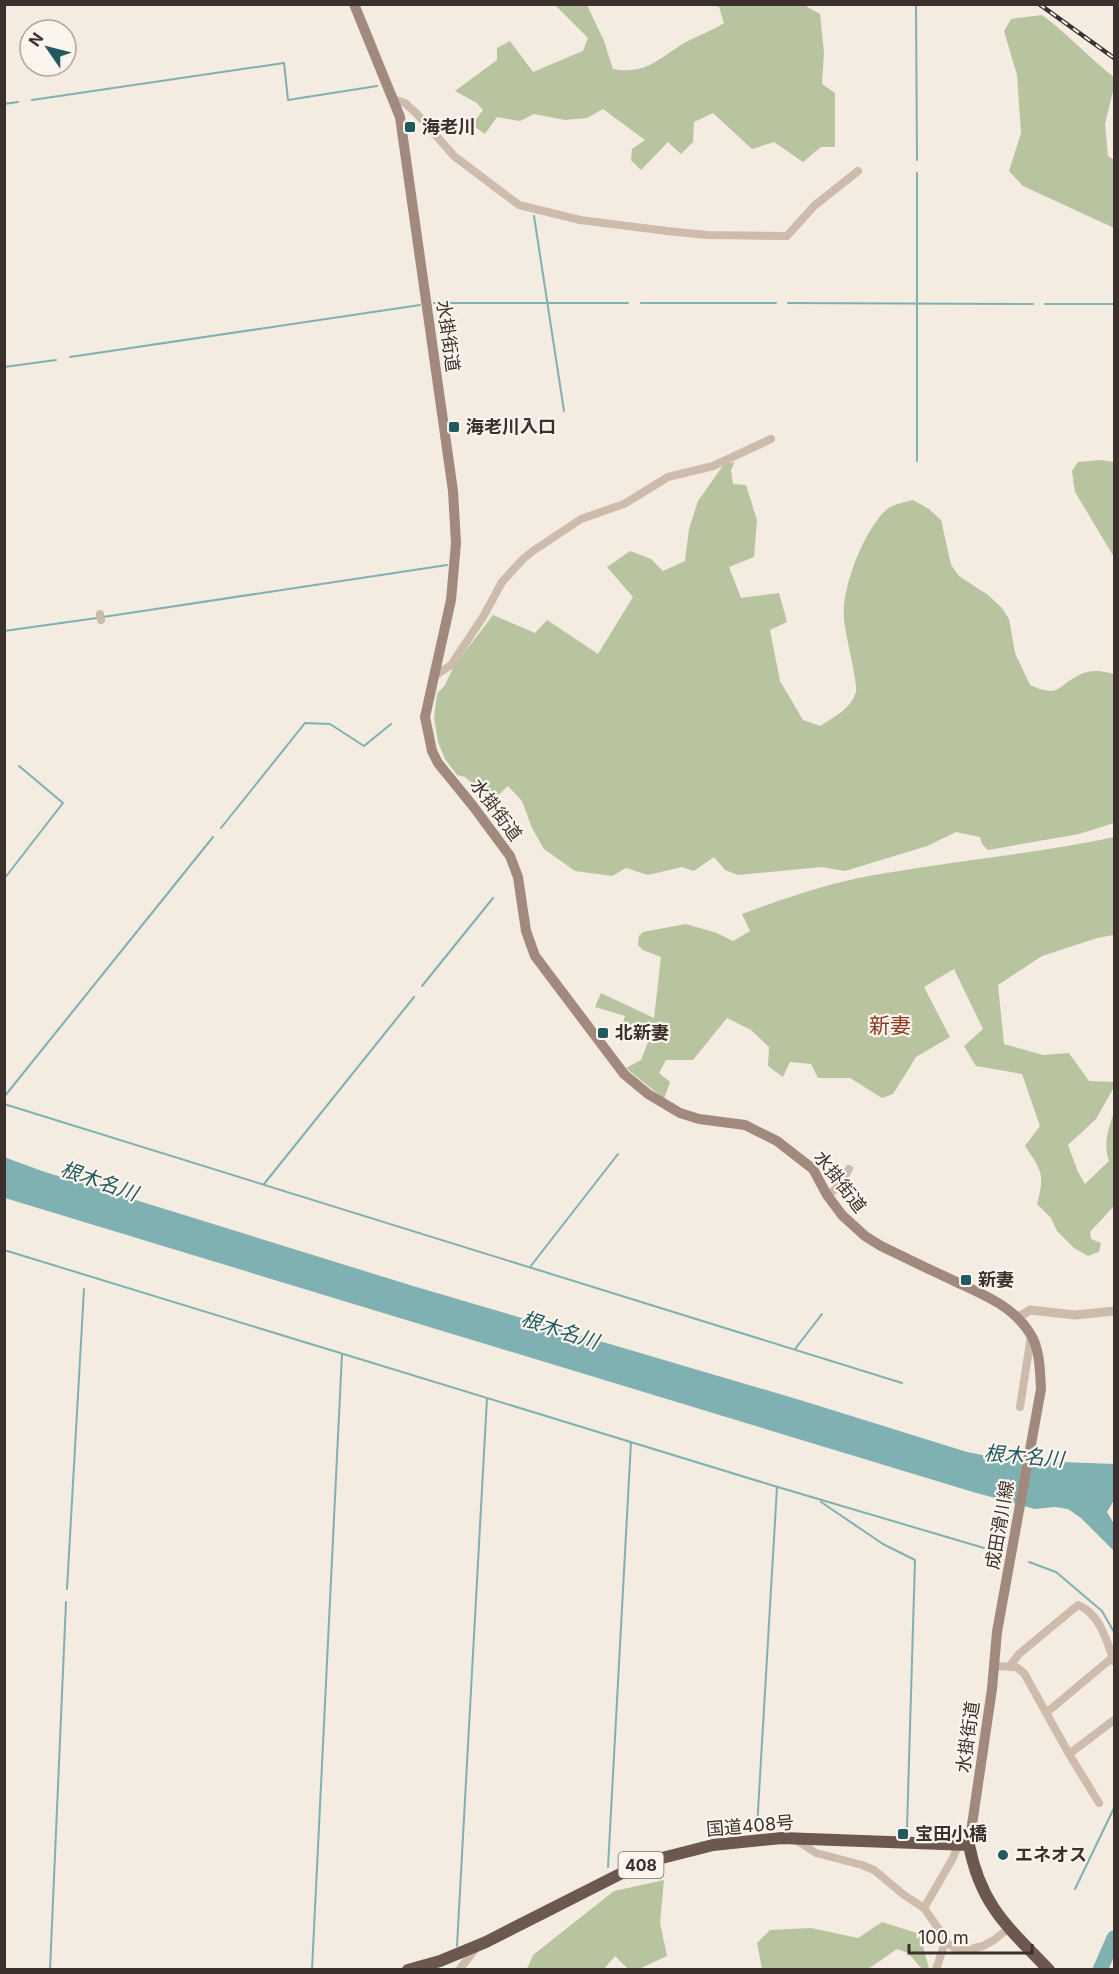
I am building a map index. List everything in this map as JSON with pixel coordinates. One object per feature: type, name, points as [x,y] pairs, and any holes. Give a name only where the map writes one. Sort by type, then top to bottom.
[{"type":"highway","name":"国道408号","points":[[408,1970],[440,1961],[478,1946],[628,1870],[654,1860],[713,1845],[793,1839],[964,1845]]},
{"type":"highway","points":[[964,1845],[982,1889],[994,1910],[1048,1968]]},
{"type":"main road","name":"水掛街道","points":[[354,4],[400,117],[455,510],[455,567],[451,600],[425,717],[432,751],[438,763],[510,856],[518,877],[526,931],[536,956],[624,1074],[648,1094],[680,1113],[699,1119],[745,1125],[777,1141],[813,1169],[827,1195],[842,1215],[865,1236],[881,1246],[998,1302],[1017,1318],[1032,1336],[1038,1357],[1041,1389]]},
{"type":"main road","name":"成田滑川線","points":[[998,1632],[1041,1389]]},
{"type":"main road","name":"水掛街道","points":[[964,1845],[998,1632]]},
{"type":"street","points":[[393,99],[405,104],[417,114],[454,156],[519,205],[580,220],[707,235],[787,236],[814,206],[858,171]]},
{"type":"street","points":[[434,677],[451,665],[483,617],[502,582],[533,551],[581,519],[624,504],[668,477],[713,466],[771,439]]},
{"type":"street","points":[[827,1195],[834,1192],[840,1185],[849,1168]]},
{"type":"street","points":[[1017,1318],[1030,1310],[1075,1315],[1114,1311]]},
{"type":"street","points":[[1020,1407],[1032,1336]]},
{"type":"street","points":[[1009,1667],[1019,1654],[1078,1605],[1088,1610],[1096,1620],[1114,1659],[1046,1713]]},
{"type":"street","points":[[993,1666],[1016,1667],[1024,1673],[1099,1803]]},
{"type":"street","points":[[1069,1754],[1114,1720]]},
{"type":"street","points":[[793,1839],[816,1853],[862,1864],[874,1870],[924,1908],[947,1943],[953,1947],[967,1950],[983,1946],[1009,1928]]},
{"type":"street","points":[[924,1908],[953,1858],[964,1845]]},
{"type":"street","points":[[936,1970],[944,1945],[947,1943]]},
{"type":"street","points":[[459,1970],[478,1946]]},
{"type":"green space","points":[[555,5],[587,5],[604,41],[613,69],[635,70],[652,64],[686,42],[724,23],[719,7],[712,5],[804,5],[820,14],[824,53],[822,84],[835,93],[835,147],[821,147],[803,162],[774,142],[752,149],[713,113],[694,122],[693,142],[681,154],[668,142],[641,170],[631,160],[632,149],[645,140],[603,109],[587,118],[565,120],[534,114],[520,121],[497,117],[485,134],[472,125],[483,110],[477,103],[455,91],[497,60],[497,48],[510,41],[533,72],[583,51],[588,38]]},
{"type":"green space","points":[[1042,15],[1114,77],[1114,87],[1105,124],[1108,156],[1114,160],[1114,228],[1023,186],[1009,171],[1021,133],[1017,75],[1004,31],[1011,19]]},
{"type":"green space","points":[[1101,460],[1114,462],[1114,557],[1075,492],[1072,471],[1078,462]]},
{"type":"green space","points":[[735,462],[731,470],[733,484],[746,485],[757,520],[754,557],[729,567],[741,598],[779,593],[787,622],[770,630],[780,681],[803,720],[820,726],[850,704],[856,692],[844,619],[850,576],[862,545],[878,518],[890,507],[913,500],[929,509],[941,520],[951,565],[959,576],[988,595],[1002,608],[1009,619],[1015,653],[1030,685],[1053,691],[1085,672],[1098,671],[1114,674],[1114,823],[1079,834],[988,850],[982,844],[980,837],[956,832],[927,846],[845,871],[821,867],[738,875],[725,870],[714,857],[694,871],[682,867],[648,875],[626,868],[612,876],[575,871],[544,849],[532,828],[522,801],[508,786],[493,800],[465,777],[457,775],[445,759],[438,742],[434,718],[437,694],[445,685],[454,666],[493,615],[535,633],[547,620],[598,654],[633,597],[607,567],[630,551],[651,559],[663,571],[685,561],[689,529],[698,501],[724,464]]},
{"type":"green space","points":[[1114,837],[1114,935],[1097,938],[1042,956],[998,985],[1004,1044],[1043,1055],[1069,1053],[1089,1081],[1114,1082],[1114,1087],[1096,1119],[1068,1145],[1085,1184],[1109,1161],[1106,1143],[1114,1113],[1114,1206],[1090,1232],[1091,1239],[1101,1243],[1099,1252],[1088,1256],[1074,1248],[1057,1231],[1051,1218],[1037,1204],[1041,1186],[1040,1173],[1025,1146],[1040,1126],[1022,1074],[976,1066],[964,1046],[983,1029],[954,969],[924,987],[950,1037],[916,1057],[893,1094],[882,1098],[850,1078],[818,1078],[811,1064],[790,1062],[783,1077],[768,1066],[769,1047],[751,1030],[727,1018],[693,1060],[666,1060],[659,1073],[670,1082],[664,1099],[626,1068],[641,1060],[649,1040],[621,1028],[625,1016],[595,1007],[601,993],[654,1018],[661,957],[643,950],[638,945],[639,936],[643,932],[686,924],[717,933],[733,941],[750,931],[742,914],[824,887],[874,875]]},
{"type":"green space","points":[[664,1880],[660,1923],[667,1956],[639,1969],[628,1969],[615,1956],[604,1969],[527,1969],[533,1955],[614,1891]]},
{"type":"green space","points":[[882,1922],[920,1934],[929,1969],[922,1969],[908,1953],[897,1949],[868,1969],[762,1969],[757,1943],[770,1930],[811,1928],[858,1938]]},
{"type":"water","name":"根木名川","points":[[4,1157],[42,1171],[413,1286],[800,1400],[967,1452],[1007,1460],[1114,1464],[1114,1500],[1107,1512],[1114,1524],[1114,1551],[1081,1518],[1068,1509],[1055,1507],[1035,1509],[973,1492],[5,1198]]},
{"type":"waterway","points":[[916,4],[917,160]]},
{"type":"waterway","points":[[32,100],[284,63],[288,100],[377,86]]},
{"type":"waterway","points":[[4,104],[18,102]]},
{"type":"waterway","points":[[917,173],[917,461]]},
{"type":"waterway","points":[[534,216],[564,411]]},
{"type":"waterway","points":[[434,303],[628,303]]},
{"type":"waterway","points":[[641,303],[776,303]]},
{"type":"waterway","points":[[788,303],[1033,304]]},
{"type":"waterway","points":[[1045,304],[1114,304]]},
{"type":"waterway","points":[[70,357],[420,305]]},
{"type":"waterway","points":[[4,367],[56,360]]},
{"type":"waterway","points":[[103,617],[447,565]]},
{"type":"waterway","points":[[4,631],[97,618]]},
{"type":"waterway","points":[[221,828],[305,723],[330,724],[364,746],[391,724]]},
{"type":"waterway","points":[[4,879],[63,803],[19,766]]},
{"type":"waterway","points":[[4,1097],[213,837]]},
{"type":"waterway","points":[[422,986],[493,898]]},
{"type":"waterway","points":[[264,1184],[414,997]]},
{"type":"waterway","points":[[4,1104],[902,1383]]},
{"type":"waterway","points":[[530,1267],[618,1154]]},
{"type":"waterway","points":[[4,1250],[984,1548]]},
{"type":"waterway","points":[[67,1589],[84,1289]]},
{"type":"waterway","points":[[795,1349],[822,1314]]},
{"type":"waterway","points":[[312,1970],[342,1354]]},
{"type":"waterway","points":[[457,1946],[487,1398]]},
{"type":"waterway","points":[[608,1867],[631,1442]]},
{"type":"waterway","points":[[757,1828],[777,1487]]},
{"type":"waterway","points":[[821,1502],[883,1544],[915,1560],[907,1828]]},
{"type":"waterway","points":[[1029,1562],[1056,1572],[1102,1611],[1114,1632]]},
{"type":"waterway","points":[[50,1970],[66,1602]]},
{"type":"waterway","points":[[1075,1889],[1114,1808]]},
{"type":"waterway","points":[[1100,1970],[1114,1938]]},
{"type":"railway","points":[[1039,4],[1114,58]]},
{"type":"place","name":"海老川","points":[[410,127]]},
{"type":"place","name":"海老川入口","points":[[454,427]]},
{"type":"place","name":"北新妻","points":[[603,1033]]},
{"type":"place","name":"新妻","points":[[966,1280]]},
{"type":"place","name":"宝田小橋","points":[[903,1834]]},
{"type":"place","name":"エネオス","points":[[1003,1855]]},
{"type":"district","name":"新妻","points":[[890,1026]]}]
